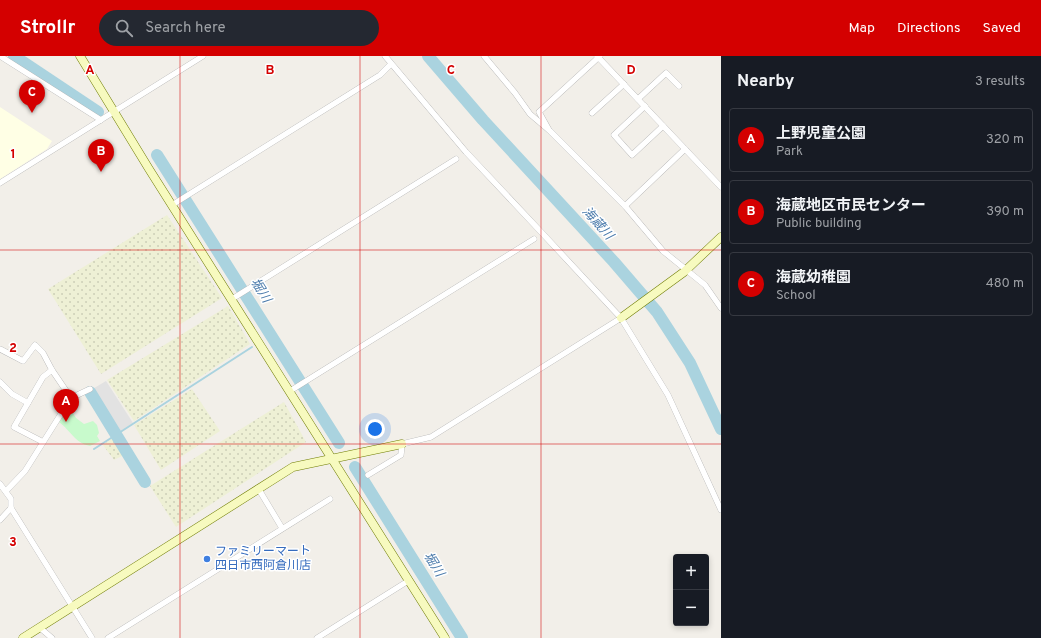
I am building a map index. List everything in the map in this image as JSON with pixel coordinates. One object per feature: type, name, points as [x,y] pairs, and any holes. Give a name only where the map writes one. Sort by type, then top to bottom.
[{"type":"street","points":[[80,56],[114,111],[176,203],[293,390],[331,458],[445,638]]},
{"type":"street","points":[[0,182],[203,56]]},
{"type":"street","points":[[384,56],[466,152],[621,318],[668,395],[721,510]]},
{"type":"street","points":[[484,56],[515,93],[530,114],[550,131],[625,206],[663,251],[711,292],[721,308]]},
{"type":"street","points":[[550,131],[539,112],[599,56],[721,187]]},
{"type":"street","points":[[2,57],[101,120]]},
{"type":"street","points":[[176,203],[380,75],[391,64]]},
{"type":"street","points":[[638,99],[666,72],[679,86]]},
{"type":"street","points":[[592,113],[624,84]]},
{"type":"street","points":[[645,106],[614,135],[632,155],[663,126]]},
{"type":"street","points":[[625,206],[684,149]]},
{"type":"street","points":[[235,298],[456,159]]},
{"type":"street","points":[[23,638],[293,467],[430,437],[621,318],[686,271],[721,237]]},
{"type":"street","points":[[293,390],[534,240]]},
{"type":"street","points":[[0,349],[22,361],[35,345],[43,353],[52,370],[71,398]]},
{"type":"street","points":[[43,442],[14,427],[42,377],[52,370]]},
{"type":"street","points":[[0,382],[12,394],[28,403]]},
{"type":"street","points":[[6,491],[25,471],[71,398],[90,389]]},
{"type":"street","points":[[368,475],[401,455],[402,444]]},
{"type":"street","points":[[0,484],[11,499],[11,508],[92,638]]},
{"type":"street","points":[[258,488],[282,528]]},
{"type":"street","points":[[108,638],[330,499]]},
{"type":"street","points":[[0,520],[11,508]]},
{"type":"street","points":[[317,638],[408,581]]},
{"type":"street","points":[[39,627],[52,638]]},
{"type":"shaded area","points":[[0,107],[52,141],[47,149],[0,179]]},
{"type":"shaded area","points":[[167,215],[222,298],[101,374],[48,289]]},
{"type":"shaded area","points":[[228,306],[250,344],[134,421],[107,380]]},
{"type":"shaded area","points":[[106,381],[133,423],[117,433],[91,390]]},
{"type":"shaded area","points":[[192,389],[220,431],[161,470],[134,425]]},
{"type":"shaded area","points":[[284,402],[306,442],[176,527],[150,486]]},
{"type":"shaded area","points":[[114,437],[117,445],[124,455],[114,460],[103,445]]},
{"type":"green space","points":[[69,407],[76,418],[84,424],[93,421],[97,425],[99,433],[97,436],[100,441],[90,446],[85,444],[77,439],[59,422]]},
{"type":"waterway","name":"堀川","points":[[14,56],[98,112]]},
{"type":"waterway","name":"海蔵川","points":[[428,56],[483,120],[614,262],[657,312],[690,363],[721,429]]},
{"type":"waterway","name":"堀川","points":[[157,155],[339,443]]},
{"type":"waterway","points":[[94,449],[252,347]]},
{"type":"waterway","points":[[90,392],[145,482]]},
{"type":"waterway","name":"堀川","points":[[355,467],[462,638]]},
{"type":"place","name":"海蔵幼稚園","points":[[32,113]]},
{"type":"place","name":"海蔵地区市民センター","points":[[101,172]]},
{"type":"place","name":"上野児童公園","points":[[66,422]]},
{"type":"place","name":"ファミリーマート 四日市西阿倉川店","points":[[207,559]]}]
